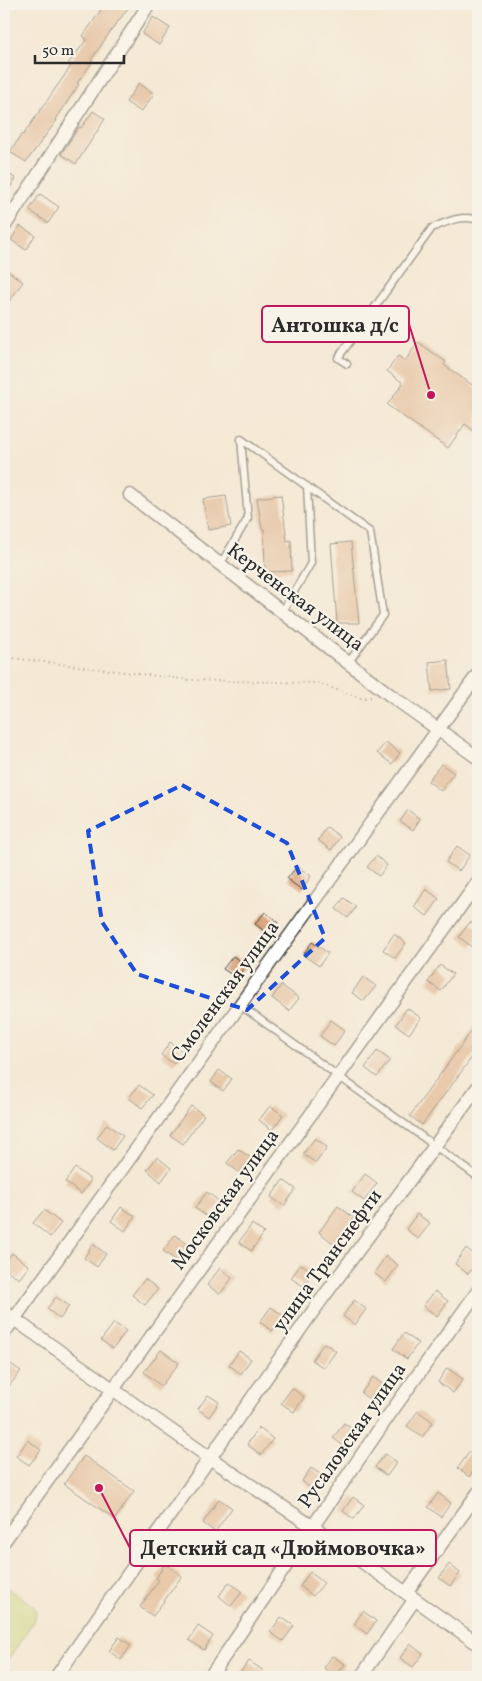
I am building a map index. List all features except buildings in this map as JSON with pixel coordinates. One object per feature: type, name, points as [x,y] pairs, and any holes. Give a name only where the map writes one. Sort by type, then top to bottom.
[{"type":"street","points":[[4,227],[149,4]]},
{"type":"street","name":"Керченская улица","points":[[130,496],[390,695],[478,758]]},
{"type":"street","name":"Смоленская улица","points":[[4,1333],[9,1316],[240,1004],[478,674]]},
{"type":"street","name":"Московская улица","points":[[4,1541],[478,882]]},
{"type":"street","name":"улица Транснефти","points":[[56,1677],[311,1314],[478,1087]]},
{"type":"street","name":"Русаловская улица","points":[[210,1677],[389,1415],[478,1291]]},
{"type":"street","points":[[9,1316],[478,1644]]},
{"type":"street","points":[[361,1677],[410,1596],[478,1493]]},
{"type":"lane","points":[[347,364],[338,358],[432,228],[452,220],[473,218],[478,220]]},
{"type":"lane","points":[[220,565],[248,518],[241,439],[370,532],[383,615],[348,663]]},
{"type":"lane","points":[[282,612],[311,563],[307,486]]},
{"type":"lane","points":[[240,1004],[478,1177]]},
{"type":"path","points":[[4,657],[189,680],[317,683],[361,698],[390,695]]},
{"type":"highlighted area","points":[[182,785],[287,843],[325,938],[247,1010],[137,974],[102,922],[88,831]]},
{"type":"green space","points":[[4,1586],[33,1605],[36,1611],[35,1619],[4,1666]]},
{"type":"place","name":"Антошка д/с","points":[[431,395]]},
{"type":"place","name":"Детский сад «Дюймовочка»","points":[[99,1488]]}]
